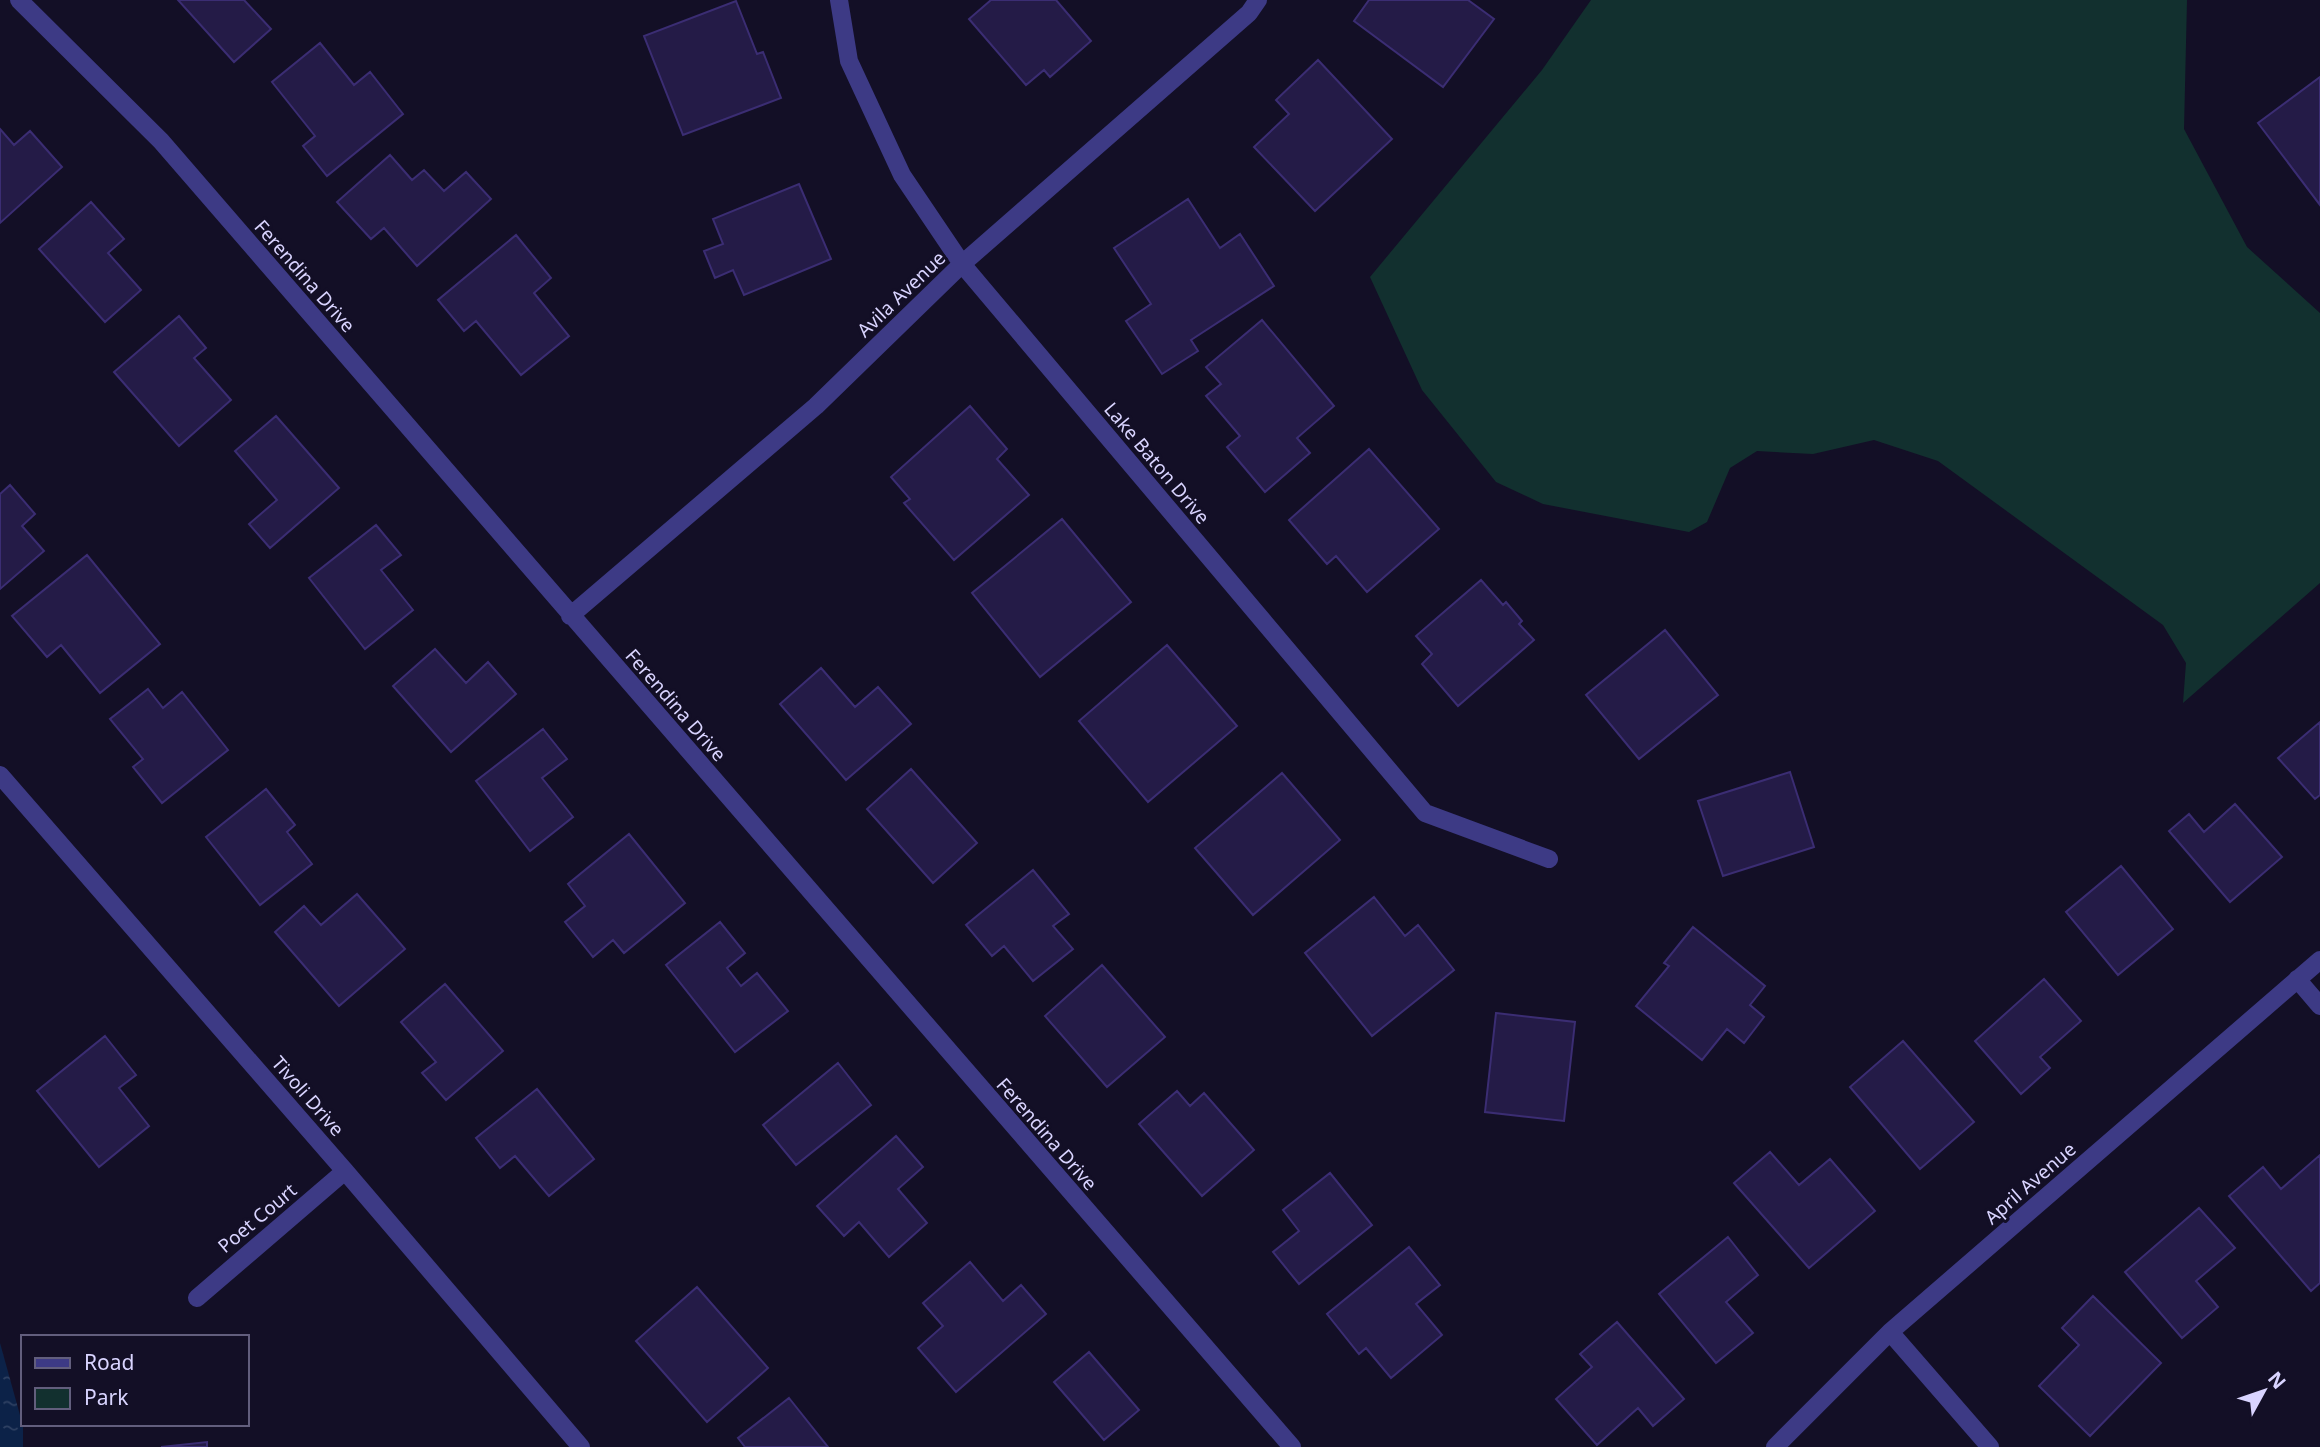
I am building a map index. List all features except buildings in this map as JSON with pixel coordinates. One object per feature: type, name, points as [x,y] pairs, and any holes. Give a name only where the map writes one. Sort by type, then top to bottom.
[{"type":"street","name":"Ferendina Drive","points":[[19,0],[161,141],[1292,1447]]},
{"type":"street","name":"Lake Baton Drive","points":[[839,0],[849,61],[896,163],[962,264],[1425,813],[1549,859]]},
{"type":"street","name":"Avila Avenue","points":[[570,616],[816,406],[962,264],[1249,13],[1258,0]]},
{"type":"street","name":"Tivoli Drive","points":[[0,775],[581,1447]]},
{"type":"street","name":"April Avenue","points":[[1775,1447],[1890,1332],[2320,960]]},
{"type":"street","points":[[2297,979],[2320,1006]]},
{"type":"street","name":"Poet Court","points":[[197,1298],[345,1171]]},
{"type":"street","points":[[1890,1332],[1990,1447]]},
{"type":"green space","points":[[1591,0],[2187,0],[2184,129],[2247,247],[2320,313],[2320,583],[2183,703],[2186,663],[2163,625],[1938,461],[1874,440],[1813,454],[1757,451],[1730,468],[1707,522],[1689,532],[1543,504],[1496,482],[1422,390],[1370,277],[1542,70]]},
{"type":"water","points":[[0,1343],[23,1426],[23,1447],[0,1447]]}]
